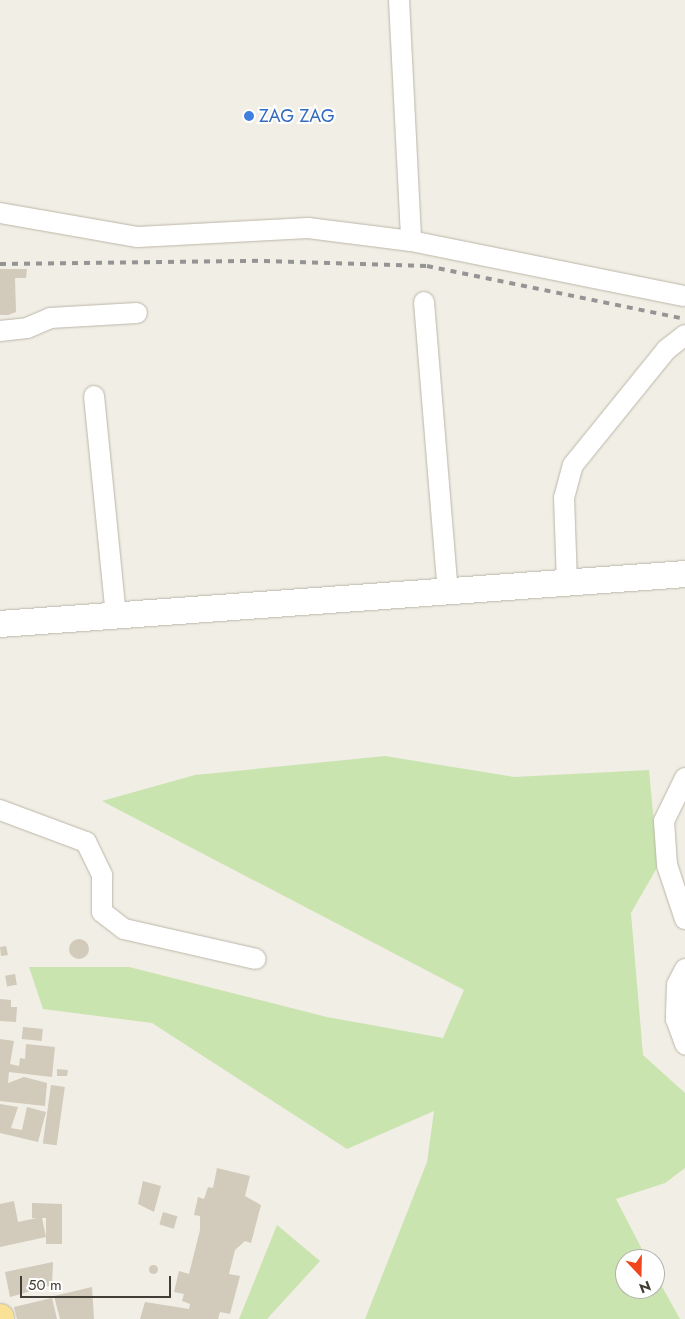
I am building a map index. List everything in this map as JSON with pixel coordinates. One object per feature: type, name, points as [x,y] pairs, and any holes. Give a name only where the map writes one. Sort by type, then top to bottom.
[{"type":"street","points":[[400,0],[411,241]]},
{"type":"street","points":[[0,213],[138,237],[308,228],[411,241],[685,296]]},
{"type":"street","points":[[424,302],[448,592]]},
{"type":"street","points":[[0,331],[27,328],[50,318],[137,313]]},
{"type":"street","points":[[567,583],[564,498],[573,465],[666,350],[685,335]]},
{"type":"street","points":[[94,396],[116,617]]},
{"type":"street","points":[[0,624],[685,574]]},
{"type":"street","points":[[685,778],[664,821],[667,865],[685,919]]},
{"type":"street","points":[[0,810],[86,842],[102,874],[102,912],[124,929],[256,959]]},
{"type":"street","points":[[685,968],[677,985],[676,1018],[685,1044]]},
{"type":"green space","points":[[385,756],[514,777],[649,770],[658,866],[631,913],[643,1055],[685,1093],[685,1168],[665,1183],[616,1199],[642,1249],[615,1249],[615,1299],[665,1299],[665,1292],[680,1319],[365,1319],[427,1162],[434,1111],[347,1149],[152,1023],[43,1009],[29,967],[129,967],[327,1017],[443,1038],[464,990],[102,801],[195,775]]},
{"type":"green space","points":[[277,1225],[320,1261],[267,1319],[239,1319]]},
{"type":"building","points":[[0,269],[27,269],[26,278],[15,278],[16,312],[8,315],[0,315]]},
{"type":"building","points":[[75,939],[83,939],[89,945],[89,953],[83,959],[75,959],[69,953],[69,945]]},
{"type":"building","points":[[6,946],[8,955],[1,956],[0,947]]},
{"type":"building","points":[[15,974],[17,985],[7,987],[5,976]]},
{"type":"building","points":[[0,999],[11,1000],[11,1007],[17,1007],[16,1022],[0,1021]]},
{"type":"building","points":[[23,1027],[43,1029],[42,1041],[22,1039]]},
{"type":"building","points":[[0,1039],[14,1041],[10,1064],[19,1066],[20,1058],[25,1059],[26,1044],[55,1047],[52,1077],[9,1072],[8,1083],[24,1077],[47,1083],[45,1106],[0,1101]]},
{"type":"building","points":[[57,1069],[68,1070],[67,1076],[57,1076]]},
{"type":"building","points":[[51,1085],[65,1087],[57,1145],[43,1143]]},
{"type":"building","points":[[0,1104],[18,1107],[11,1128],[22,1130],[27,1107],[46,1112],[38,1142],[0,1133]]},
{"type":"building","points":[[217,1168],[250,1176],[245,1196],[261,1205],[251,1243],[245,1241],[235,1250],[229,1274],[240,1276],[230,1314],[220,1312],[218,1319],[140,1319],[145,1302],[189,1309],[190,1304],[182,1301],[184,1294],[174,1292],[179,1271],[189,1274],[200,1230],[200,1216],[194,1215],[198,1197],[204,1199],[208,1187],[213,1188]]},
{"type":"building","points":[[143,1181],[161,1186],[154,1212],[138,1204]]},
{"type":"building","points":[[14,1201],[18,1222],[37,1218],[32,1218],[32,1203],[62,1204],[62,1244],[46,1244],[46,1237],[0,1247],[0,1204]],"holes":[[[42,1218],[46,1218],[46,1237]]]},
{"type":"building","points":[[163,1212],[177,1216],[174,1229],[159,1224]]},
{"type":"building","points":[[53,1262],[52,1285],[10,1297],[5,1272]]},
{"type":"building","points":[[153,1264],[158,1269],[153,1274],[148,1269]]},
{"type":"building","points":[[92,1287],[94,1319],[60,1319],[54,1296]]},
{"type":"building","points":[[52,1298],[57,1319],[17,1319],[14,1307]]},
{"type":"railway","points":[[0,264],[264,261],[427,266],[685,319]]},
{"type":"place","name":"ZAG ZAG","points":[[249,116]]}]
